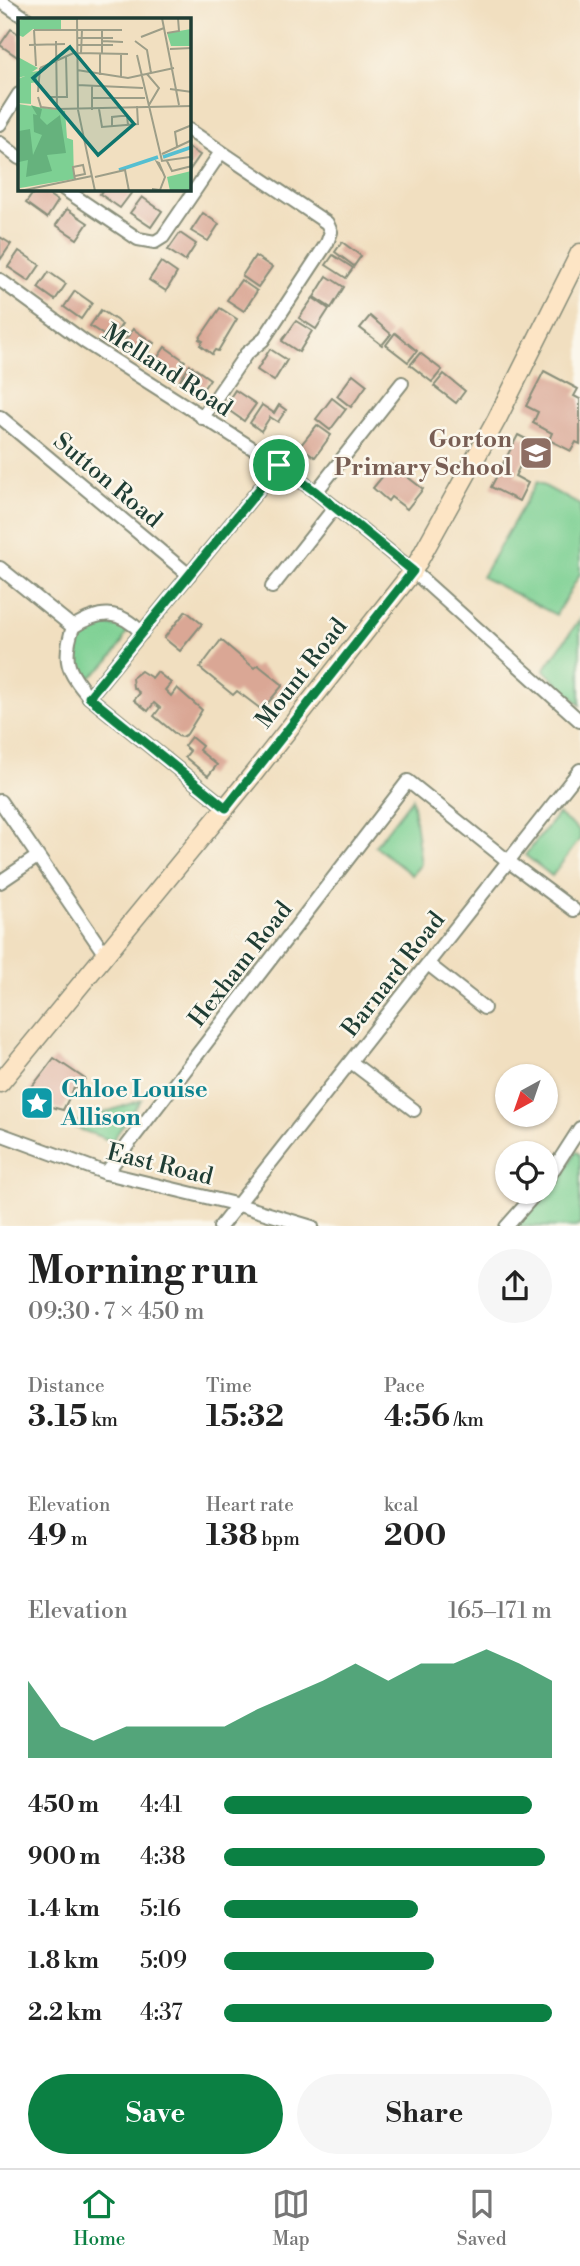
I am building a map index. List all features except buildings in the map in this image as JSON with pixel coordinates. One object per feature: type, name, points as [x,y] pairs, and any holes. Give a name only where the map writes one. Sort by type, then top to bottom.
[{"type":"main road","name":"Mount Road","points":[[0,1083],[104,953],[226,808],[413,571],[491,429],[580,253]]},
{"type":"street","points":[[0,1],[25,18]]},
{"type":"street","points":[[0,124],[18,96]]},
{"type":"street","points":[[191,131],[327,223],[331,232],[327,243],[270,330],[263,340],[246,354],[202,418]]},
{"type":"street","points":[[0,143],[18,157]]},
{"type":"street","points":[[67,191],[138,239],[155,242],[163,237],[221,152]]},
{"type":"street","name":"Melland Road","points":[[0,280],[85,342],[279,465],[316,492],[413,571],[580,721]]},
{"type":"street","points":[[316,492],[402,383]]},
{"type":"street","name":"Sutton Road","points":[[0,417],[189,575]]},
{"type":"street","points":[[89,697],[279,465]]},
{"type":"street","points":[[272,587],[335,508]]},
{"type":"street","points":[[0,568],[73,627]]},
{"type":"street","points":[[142,633],[124,618],[105,614],[93,616],[73,627],[66,659],[73,678],[89,697],[226,808]]},
{"type":"street","name":"Barnard Road","points":[[221,1226],[580,770]]},
{"type":"street","name":"Hexham Road","points":[[106,1173],[408,781],[508,861]]},
{"type":"street","points":[[0,802],[104,953]]},
{"type":"street","points":[[0,882],[37,857]]},
{"type":"street","points":[[508,861],[574,910]]},
{"type":"street","points":[[428,964],[484,1008]]},
{"type":"street","points":[[351,1062],[414,1110]]},
{"type":"street","points":[[558,1162],[580,1128]]},
{"type":"street","name":"East Road","points":[[0,1134],[106,1173],[239,1205],[309,1226]]},
{"type":"street","points":[[507,1226],[526,1204]]},
{"type":"green space","points":[[537,482],[580,505],[580,574],[556,615],[482,577]]},
{"type":"green space","points":[[580,619],[580,705],[544,670]]},
{"type":"green space","points":[[108,625],[127,631],[112,657],[90,678],[78,666],[75,649],[89,632]]},
{"type":"green space","points":[[412,798],[421,864],[412,875],[375,846]]},
{"type":"green space","points":[[558,814],[580,831],[580,839],[552,876],[525,855]]},
{"type":"green space","points":[[141,1100],[112,1141],[68,1125]]},
{"type":"green space","points":[[576,1151],[580,1155],[580,1225],[516,1226],[538,1204],[558,1204],[558,1184]]},
{"type":"place","name":"Gorton Primary School","points":[[536,453]]},
{"type":"place","name":"Chloe Louise Allison","points":[[37,1103]]},
{"type":"route","points":[[279,465],[413,571],[226,808],[89,697],[279,465]]}]
